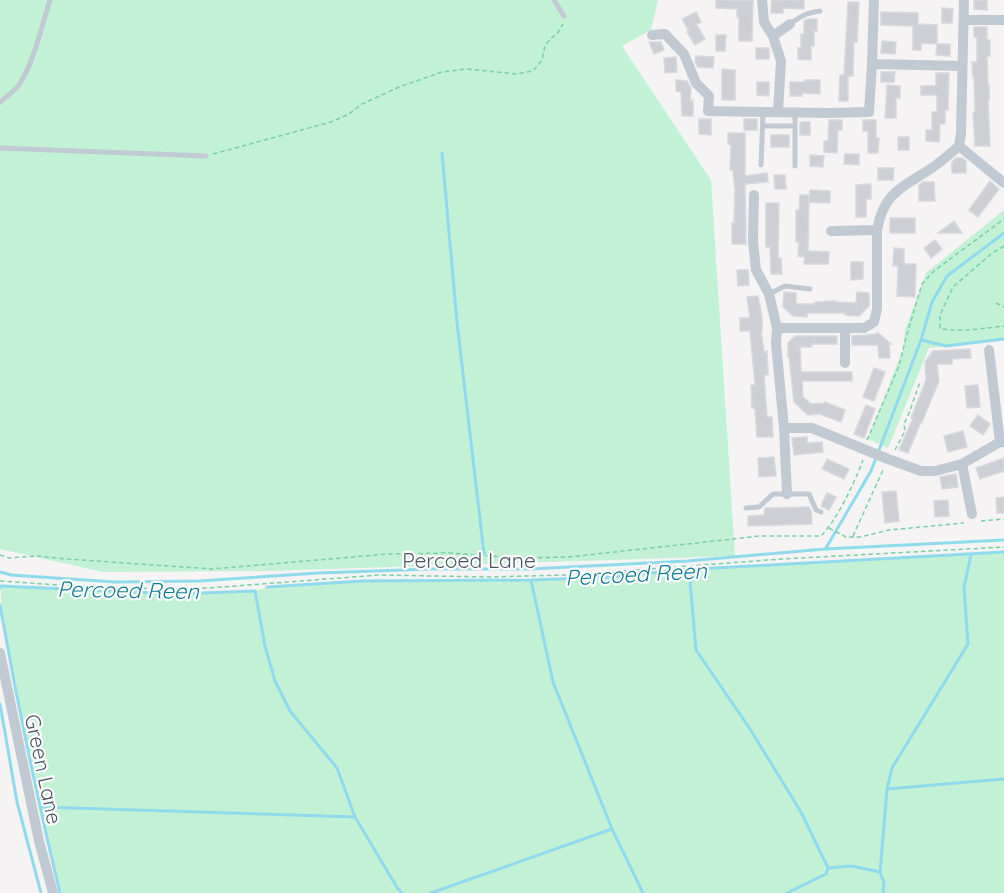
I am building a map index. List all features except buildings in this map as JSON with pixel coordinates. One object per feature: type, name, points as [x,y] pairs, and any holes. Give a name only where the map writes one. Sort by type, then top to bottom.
[{"type":"street","points":[[762,0],[764,22],[773,36],[781,61],[778,111]]},
{"type":"street","points":[[652,35],[665,34],[684,54],[696,83],[708,96],[708,111],[869,112],[874,0]]},
{"type":"street","points":[[777,328],[864,328],[874,322],[877,309],[878,230],[884,204],[897,190],[936,165],[959,146],[964,0]]},
{"type":"street","points":[[965,20],[1004,20]]},
{"type":"street","points":[[773,36],[790,24]]},
{"type":"street","points":[[872,64],[963,66]]},
{"type":"street","points":[[959,146],[1004,183]]},
{"type":"street","points":[[754,195],[753,241],[756,270],[769,294],[777,328],[776,343],[787,494]]},
{"type":"street","points":[[831,231],[878,230]]},
{"type":"street","points":[[845,328],[845,363]]},
{"type":"street","points":[[784,429],[812,428],[921,471],[935,471],[962,464],[1002,442],[989,350]]},
{"type":"street","points":[[962,464],[971,520]]},
{"type":"street","name":"Green Lane","points":[[0,653],[39,841],[53,893]]},
{"type":"lane","points":[[0,102],[13,91],[25,75],[50,0]]},
{"type":"lane","points":[[554,0],[564,16]]},
{"type":"lane","points":[[790,24],[801,15],[820,11]]},
{"type":"lane","points":[[761,165],[764,111]]},
{"type":"lane","points":[[795,112],[795,166]]},
{"type":"lane","points":[[764,126],[795,126]]},
{"type":"lane","points":[[0,148],[206,156]]},
{"type":"lane","points":[[769,294],[785,286],[810,289]]},
{"type":"lane","points":[[746,508],[759,507],[773,494],[809,494],[816,510],[821,512]]},
{"type":"path","points":[[206,156],[331,122],[349,114],[362,104],[399,87],[442,72],[466,69],[516,74],[533,71],[542,60],[545,46],[562,26],[564,16]]},
{"type":"path","points":[[0,555],[9,558],[36,556],[212,569],[388,554],[448,553],[520,558],[569,557],[760,536],[821,536],[856,480],[863,449],[899,366],[922,284],[934,271],[1004,219]]},
{"type":"path","points":[[1004,246],[991,254],[953,287],[940,315],[940,328],[947,330],[1004,326]]},
{"type":"path","points":[[996,303],[1004,307]]},
{"type":"path","points":[[853,537],[885,465],[905,431],[904,424],[920,382]]},
{"type":"path","points":[[828,528],[846,537],[860,537],[889,530],[971,520],[1004,519]]},
{"type":"path","name":"Percoed Lane","points":[[0,581],[169,589],[257,585],[379,575],[488,577],[568,575],[782,559],[1004,547]]},
{"type":"green space","points":[[0,0],[658,0],[651,30],[622,46],[711,180],[735,556],[265,571],[103,572],[0,549]]},
{"type":"green space","points":[[1004,210],[1004,340],[929,348],[888,448],[868,439],[903,349],[905,330],[926,273]]},
{"type":"green space","points":[[1004,552],[1004,893],[60,893],[15,693],[1,596],[1,586],[176,594],[255,591],[267,587],[362,581],[611,577],[679,570]]},
{"type":"waterway","points":[[442,153],[457,322],[484,554]]},
{"type":"waterway","points":[[826,548],[871,471],[921,340],[932,302],[947,276],[1004,233]]},
{"type":"waterway","points":[[921,340],[946,346],[1004,339]]},
{"type":"waterway","points":[[0,572],[11,575],[115,582],[199,581],[318,573],[432,569],[530,569],[688,561],[825,549],[1004,540]]},
{"type":"waterway","name":"Percoed Reen","points":[[267,587],[362,581],[611,577],[679,570],[1004,552]]},
{"type":"waterway","points":[[883,893],[884,882],[880,873],[887,789],[892,768],[968,644],[964,587],[971,555]]},
{"type":"waterway","points":[[689,570],[696,650],[750,729],[801,812],[828,868],[826,874],[787,893]]},
{"type":"waterway","points":[[531,580],[553,682],[612,829],[643,893]]},
{"type":"waterway","points":[[0,588],[1,586],[176,594],[255,591],[265,646],[275,681],[290,711],[337,768],[355,817],[402,893]]},
{"type":"waterway","points":[[0,605],[13,678],[60,893]]},
{"type":"waterway","points":[[0,704],[17,802],[41,893]]},
{"type":"waterway","points":[[887,789],[1004,779]]},
{"type":"waterway","points":[[40,807],[355,817]]},
{"type":"waterway","points":[[431,893],[612,829]]},
{"type":"waterway","points":[[828,868],[852,866],[880,872]]}]
